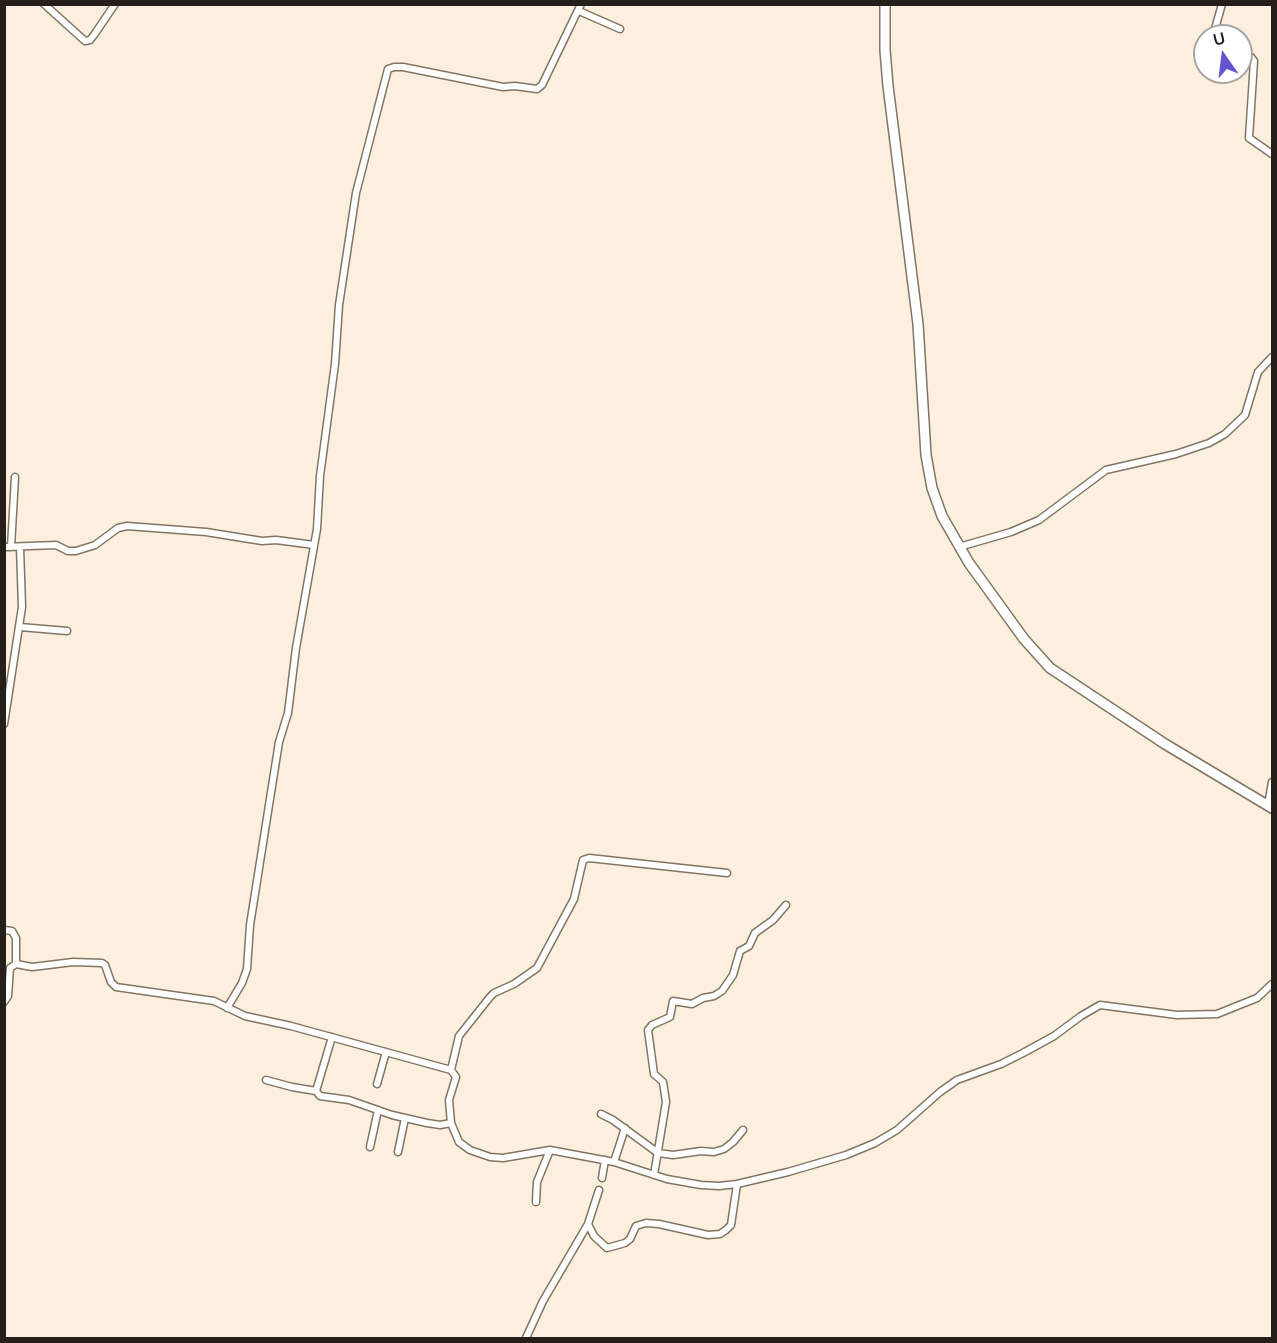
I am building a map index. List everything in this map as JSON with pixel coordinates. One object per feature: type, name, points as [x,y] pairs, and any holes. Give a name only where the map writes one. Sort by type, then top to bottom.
[{"type":"main road","points":[[885,4],[885,50],[889,98],[918,324],[929,472],[939,509],[958,547],[1024,639],[1050,668],[1165,744],[1270,807]]},
{"type":"street","points":[[44,4],[85,41],[90,40],[115,4]]},
{"type":"street","points":[[1216,24],[1222,4]]},
{"type":"street","points":[[227,1008],[242,983],[247,969],[250,926],[279,742],[288,712],[296,648],[317,529],[321,460],[335,364],[339,305],[356,193],[388,69],[403,67],[503,87],[537,89],[542,85],[580,8],[620,29]]},
{"type":"street","points":[[1253,60],[1253,76]]},
{"type":"street","points":[[1253,84],[1249,138],[1272,154]]},
{"type":"street","points":[[958,547],[1011,532],[1039,520],[1106,470],[1176,454],[1209,443],[1225,434],[1245,415],[1258,372],[1272,357]]},
{"type":"street","points":[[15,477],[8,547],[56,545],[68,551],[76,551],[95,545],[118,528],[127,526],[206,532],[262,541],[276,540],[314,545]]},
{"type":"street","points":[[4,724],[20,627],[22,590],[20,547]]},
{"type":"street","points":[[20,627],[67,631]]},
{"type":"street","points":[[1270,807],[1272,782]]},
{"type":"street","points":[[451,1070],[459,1036],[492,994],[514,984],[537,968],[574,899],[584,860],[590,858],[727,873]]},
{"type":"street","points":[[654,1175],[665,1116],[665,1092],[663,1082],[654,1074],[648,1030],[652,1025],[670,1017],[672,1001],[692,1004],[722,991],[733,975],[740,951],[749,945],[755,933],[773,920],[786,905]]},
{"type":"street","points":[[4,930],[12,931],[16,938],[16,964]]},
{"type":"street","points":[[4,1002],[8,996],[10,968],[16,964],[32,967],[73,962],[102,963],[116,987],[219,1003],[245,1016],[451,1070],[456,1081],[449,1100],[451,1123],[459,1143],[470,1150],[490,1157],[514,1157],[550,1150],[614,1162],[654,1175],[701,1185],[737,1184],[788,1172],[846,1155],[875,1143],[897,1130],[957,1080],[1023,1053],[1054,1036],[1100,1005],[1177,1015],[1217,1014],[1257,998],[1272,984]]},
{"type":"street","points":[[316,1091],[332,1037]]},
{"type":"street","points":[[377,1084],[386,1052]]},
{"type":"street","points":[[266,1080],[316,1091],[320,1096],[349,1100],[428,1124],[451,1123]]},
{"type":"street","points":[[370,1147],[378,1110]]},
{"type":"street","points":[[601,1114],[625,1128],[658,1153],[673,1155],[701,1150],[714,1152],[724,1149],[743,1130]]},
{"type":"street","points":[[398,1152],[405,1118]]},
{"type":"street","points":[[614,1162],[625,1128]]},
{"type":"street","points":[[536,1202],[537,1182],[550,1150]]},
{"type":"street","points":[[602,1178],[605,1160]]},
{"type":"street","points":[[588,1224],[594,1236],[608,1248],[626,1243],[634,1228],[646,1223],[708,1235],[720,1233],[731,1225],[737,1184]]},
{"type":"street","points":[[526,1338],[543,1301],[588,1224],[599,1190]]}]
